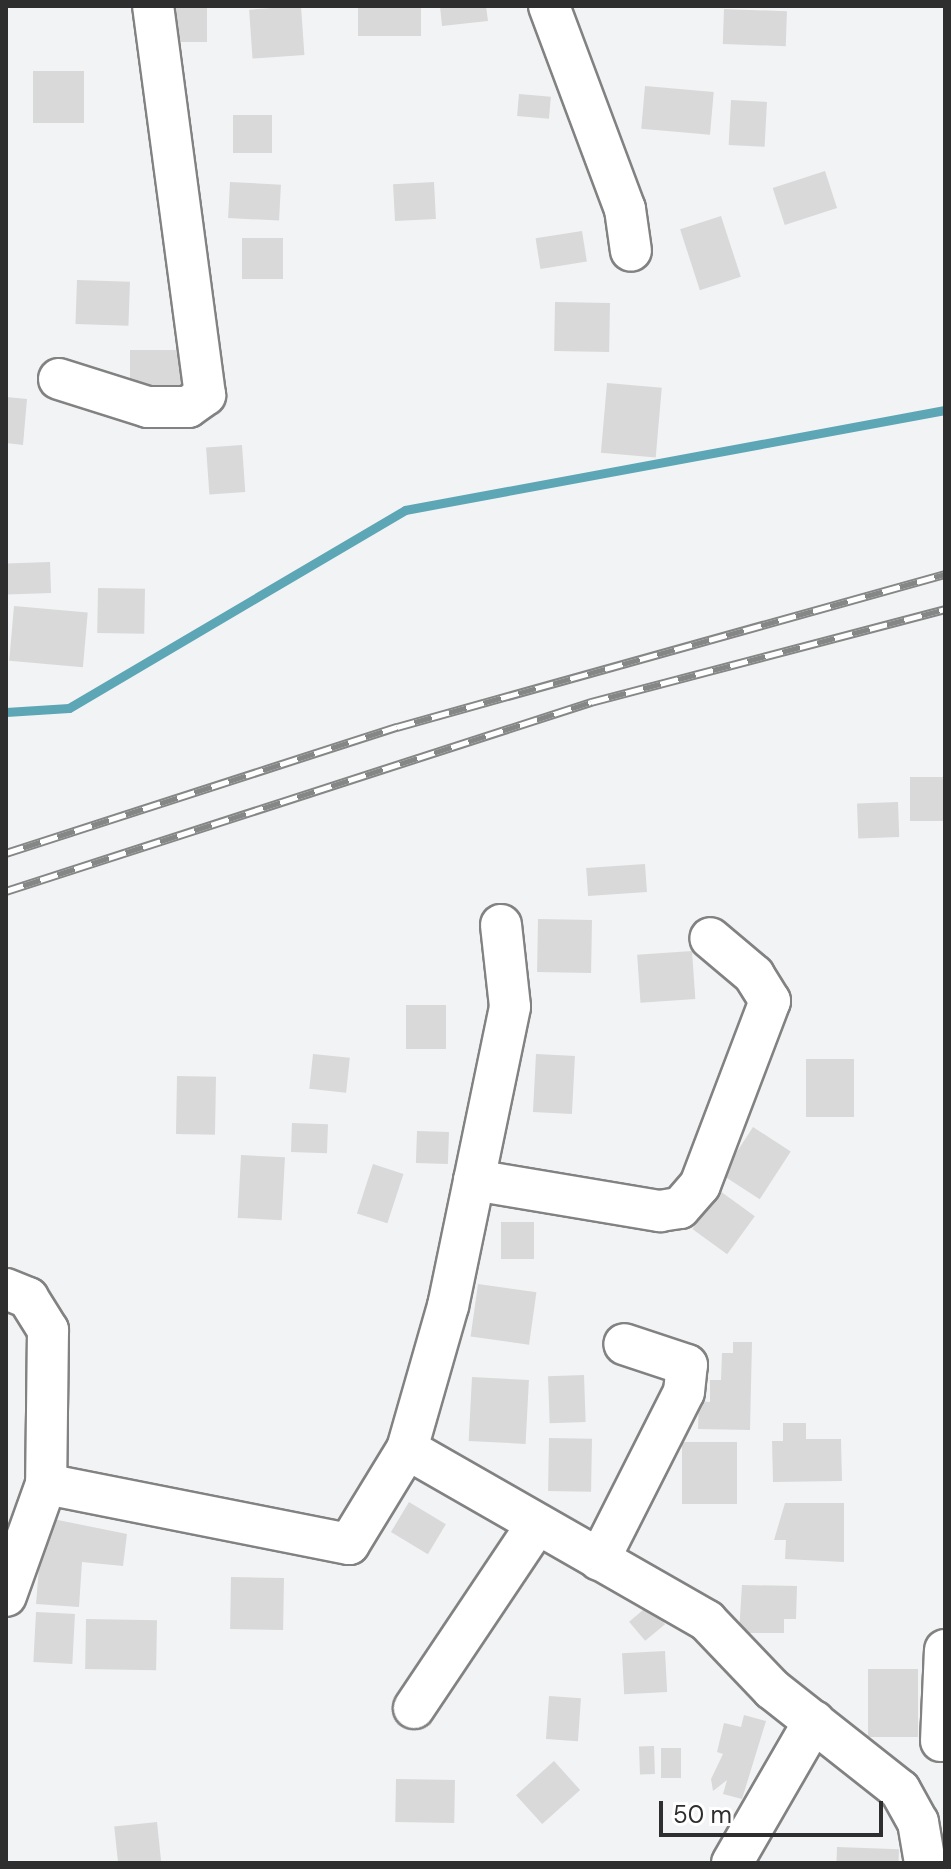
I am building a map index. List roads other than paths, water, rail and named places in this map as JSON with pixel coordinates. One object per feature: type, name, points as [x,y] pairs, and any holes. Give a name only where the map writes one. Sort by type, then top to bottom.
[{"type":"street","points":[[59,379],[148,407],[188,407],[205,395],[153,6]]},
{"type":"street","points":[[549,6],[625,209],[631,251]]},
{"type":"street","points":[[46,1484],[349,1544],[407,1449],[474,1180],[510,1007],[501,925]]},
{"type":"street","points":[[474,1180],[660,1211],[680,1208],[700,1185],[770,1001],[754,975],[710,938]]},
{"type":"street","points":[[6,1289],[28,1298],[48,1330],[46,1484],[10,1571]]},
{"type":"street","points":[[599,1560],[684,1392],[687,1365],[624,1344]]},
{"type":"street","points":[[407,1449],[536,1526],[707,1621],[814,1721],[900,1790],[918,1822],[925,1863]]},
{"type":"street","points":[[414,1708],[536,1526]]},
{"type":"street","points":[[900,1790],[943,1740],[945,1650]]},
{"type":"street","points":[[732,1863],[814,1721]]},
{"type":"waterway","points":[[6,712],[69,708],[405,510],[945,410]]},
{"type":"railway","points":[[6,853],[397,727],[945,574]]},
{"type":"railway","points":[[6,891],[591,702],[945,609]]}]
